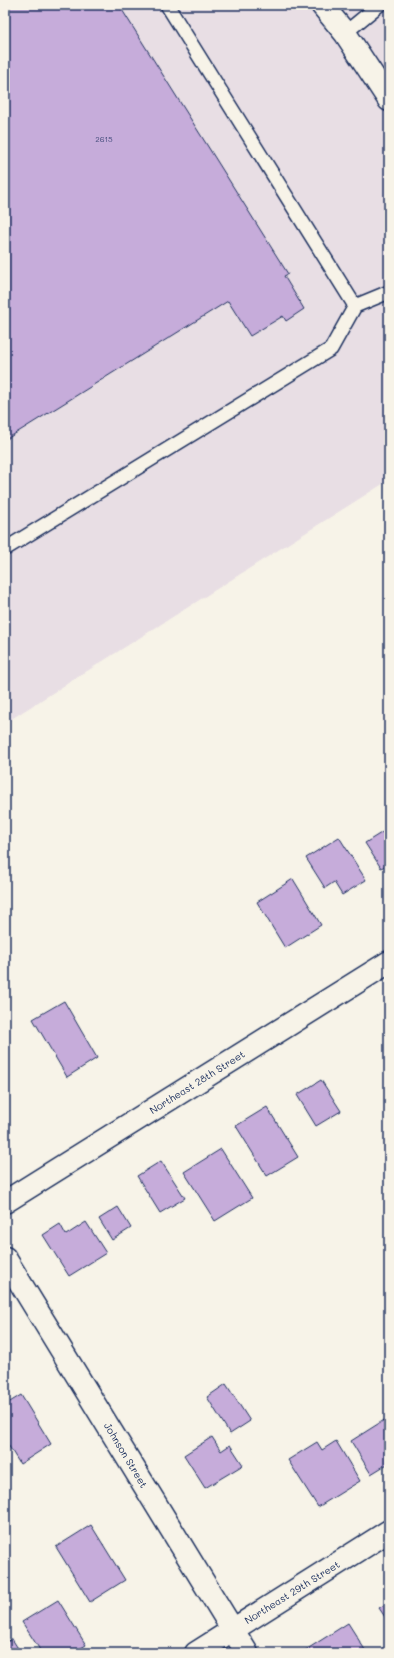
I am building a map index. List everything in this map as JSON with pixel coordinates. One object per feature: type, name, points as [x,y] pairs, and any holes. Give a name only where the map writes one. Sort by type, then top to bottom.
[{"type":"street","points":[[322,5],[345,33],[389,100]]},
{"type":"street","name":"Northeast 28th Street","points":[[5,1202],[389,962]]},
{"type":"street","name":"Johnson Street","points":[[5,1258],[247,1653]]},
{"type":"street","name":"Northeast 29th Street","points":[[196,1653],[389,1531]]},
{"type":"lane","points":[[167,5],[355,306]]},
{"type":"lane","points":[[345,33],[379,5]]},
{"type":"lane","points":[[5,549],[331,349],[355,306],[389,292]]},
{"type":"shaded area","points":[[5,5],[389,5],[389,480],[5,723]]},
{"type":"building","points":[[5,5],[119,5],[288,274],[284,276],[304,309],[286,321],[283,316],[250,336],[228,301],[5,440]]},
{"type":"building","points":[[389,828],[389,864],[381,868],[365,843]]},
{"type":"building","points":[[339,837],[366,880],[342,895],[334,882],[325,888],[306,858]]},
{"type":"building","points":[[293,879],[321,925],[285,948],[257,902]]},
{"type":"building","points":[[64,1001],[97,1058],[67,1077],[33,1019]]},
{"type":"building","points":[[321,1080],[341,1111],[316,1126],[297,1095]]},
{"type":"building","points":[[267,1107],[298,1157],[267,1176],[236,1126]]},
{"type":"building","points":[[221,1149],[252,1198],[215,1221],[184,1172]]},
{"type":"building","points":[[161,1161],[185,1198],[160,1213],[137,1176]]},
{"type":"building","points":[[118,1207],[131,1228],[112,1240],[99,1219]]},
{"type":"building","points":[[86,1222],[106,1253],[69,1276],[43,1235],[60,1224],[66,1235]]},
{"type":"building","points":[[226,1384],[250,1421],[230,1434],[207,1397]]},
{"type":"building","points":[[21,1395],[51,1444],[20,1464],[5,1440],[5,1405]]},
{"type":"building","points":[[389,1417],[389,1463],[371,1474],[351,1441]]},
{"type":"building","points":[[212,1437],[221,1451],[230,1445],[243,1465],[205,1488],[184,1455]]},
{"type":"building","points":[[336,1441],[360,1481],[318,1507],[288,1460],[317,1442],[322,1450]]},
{"type":"building","points":[[91,1525],[125,1580],[90,1602],[56,1547]]},
{"type":"building","points":[[58,1600],[86,1645],[73,1653],[42,1653],[22,1622]]},
{"type":"building","points":[[389,1602],[389,1623],[379,1608]]},
{"type":"building","points":[[348,1623],[367,1653],[301,1653]]},
{"type":"building","points":[[12,1639],[21,1653],[5,1653],[5,1643]]}]
